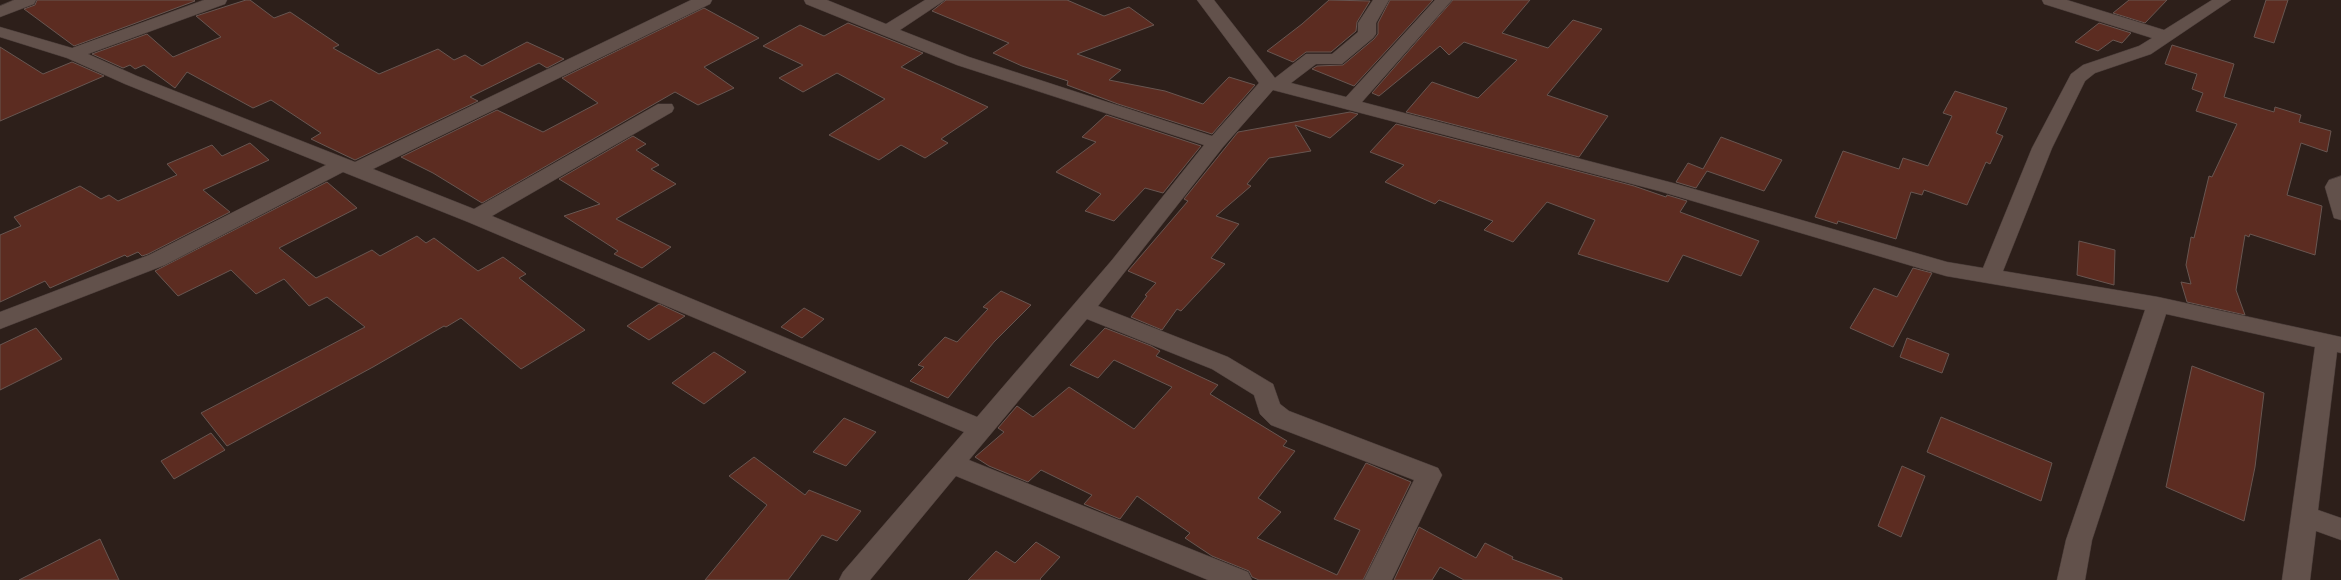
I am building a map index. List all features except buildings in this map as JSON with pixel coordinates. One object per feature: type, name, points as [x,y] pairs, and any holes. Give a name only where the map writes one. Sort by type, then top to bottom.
[{"type":"street","points":[[0,12],[28,0]]},
{"type":"street","points":[[73,54],[219,0]]},
{"type":"street","points":[[0,321],[82,291],[157,260],[704,0]]},
{"type":"street","points":[[812,0],[963,61],[1216,143]]},
{"type":"street","points":[[886,31],[937,0]]},
{"type":"street","points":[[1205,0],[1274,84],[1349,105],[1666,187],[1946,269],[2158,305],[2334,344],[2305,516],[2296,580]]},
{"type":"street","points":[[853,580],[1120,265],[1216,143],[1274,84],[1312,58],[1336,60],[1367,34],[1367,23],[1382,0]]},
{"type":"street","points":[[1349,105],[1444,0]]},
{"type":"street","points":[[2050,0],[2164,36]]},
{"type":"street","points":[[1990,276],[2042,148],[2077,78],[2089,69],[2145,50],[2164,36],[2223,0]]},
{"type":"street","points":[[6,38],[73,54],[131,80],[348,168],[475,217],[982,429]]},
{"type":"street","points":[[475,217],[665,108]]},
{"type":"street","points":[[2341,182],[2336,184],[2335,187],[2341,213]]},
{"type":"street","points":[[2071,580],[2079,540],[2158,305]]},
{"type":"street","points":[[1083,309],[1220,363],[1264,390],[1269,408],[1280,418],[1429,475],[1378,580]]},
{"type":"street","points":[[952,464],[1238,580]]},
{"type":"street","points":[[2305,516],[2341,529]]}]
